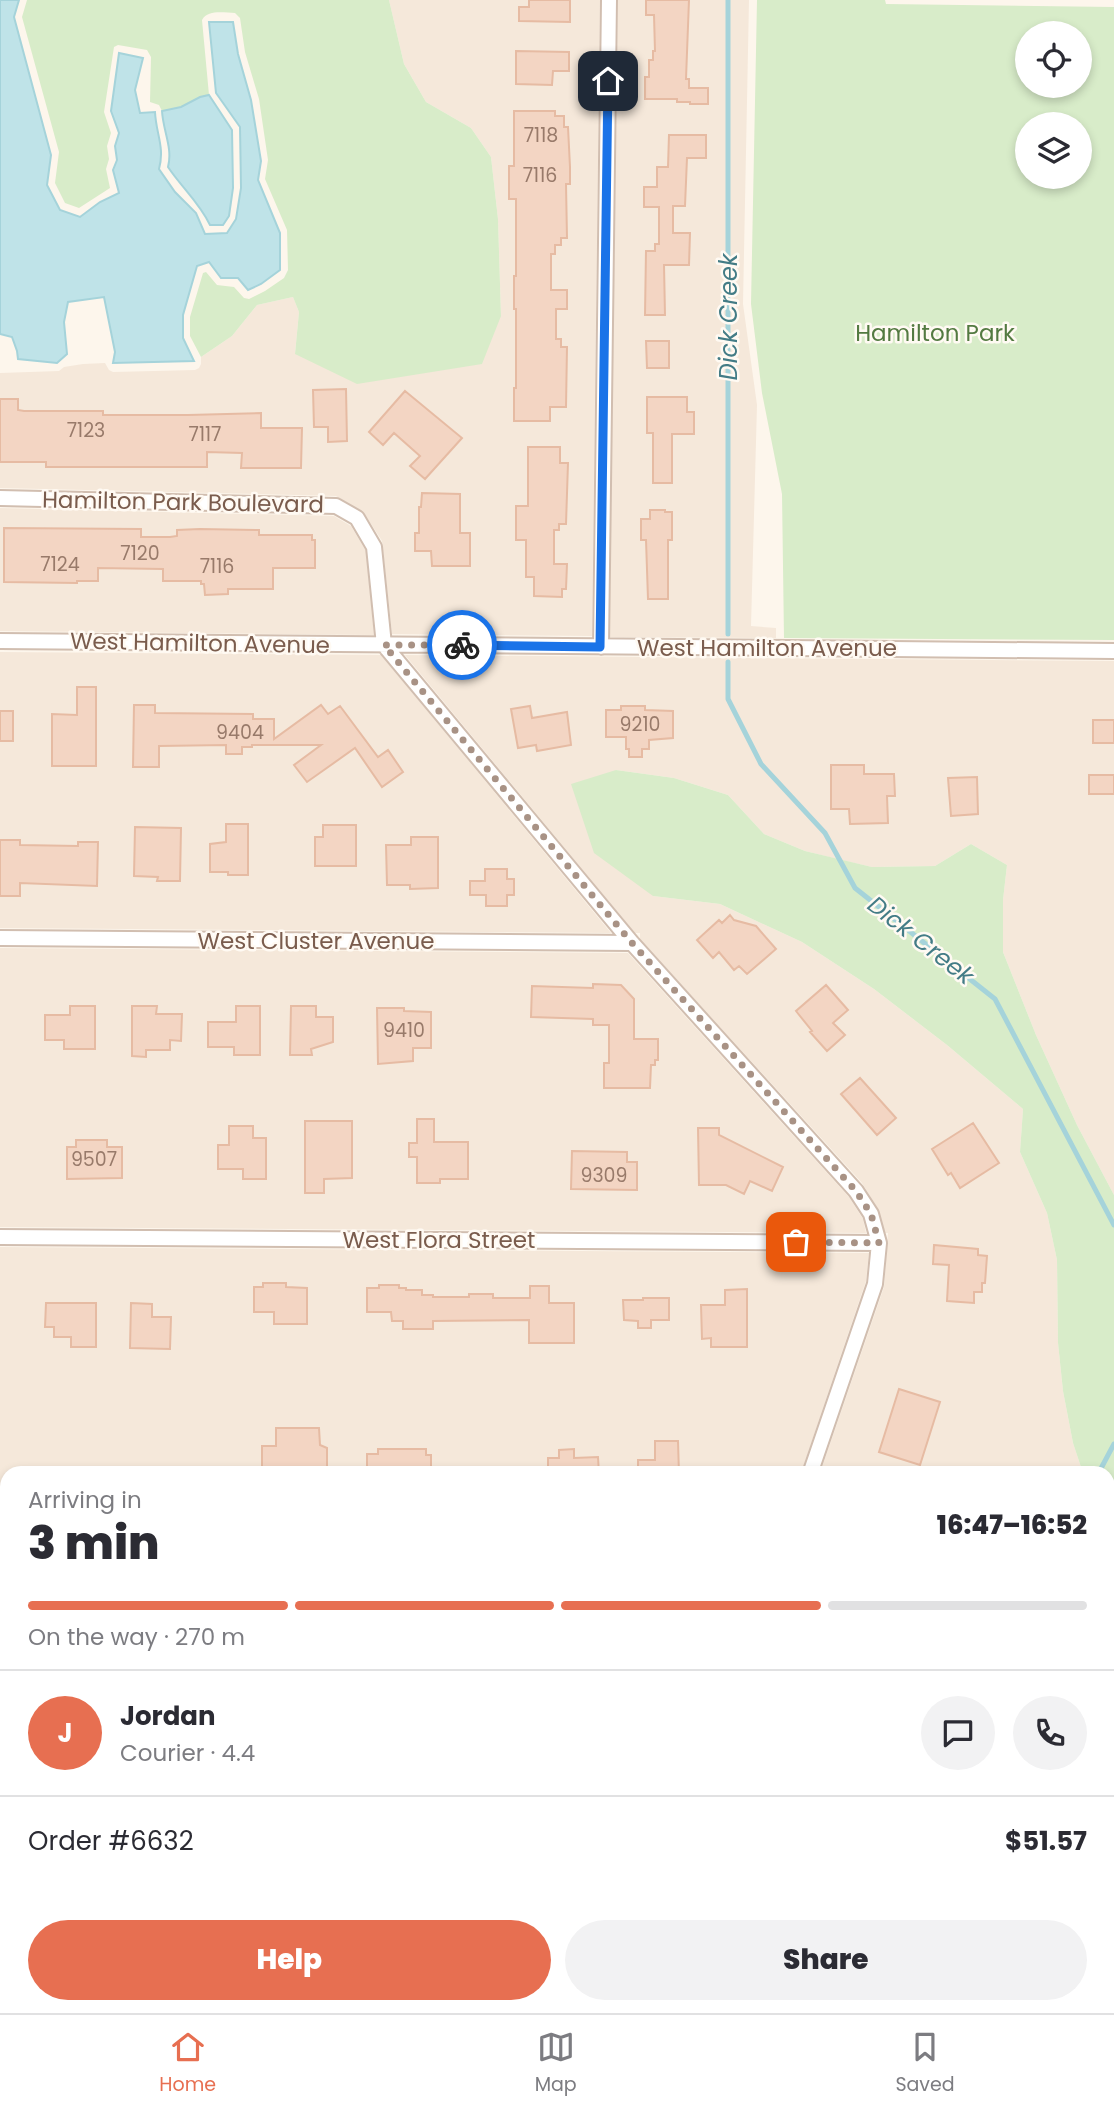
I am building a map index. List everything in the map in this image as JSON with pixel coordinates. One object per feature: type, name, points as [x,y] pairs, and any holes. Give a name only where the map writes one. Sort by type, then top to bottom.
[{"type":"street","points":[[600,647],[609,0]]},
{"type":"street","name":"Hamilton Park Boulevard","points":[[0,498],[335,506],[357,518],[374,547],[384,645]]},
{"type":"street","name":"West Hamilton Avenue","points":[[0,641],[1114,651]]},
{"type":"street","points":[[384,645],[632,943],[856,1191],[871,1214],[879,1243],[875,1284],[813,1466]]},
{"type":"street","name":"West Cluster Avenue","points":[[0,938],[632,943]]},
{"type":"street","name":"West Flora Street","points":[[0,1237],[879,1243]]},
{"type":"shaded area","points":[[389,0],[600,0],[592,636],[392,634],[382,541],[364,513],[336,496],[0,488],[0,373],[59,371],[64,367],[105,363],[113,372],[195,370],[201,364],[201,357],[232,336],[257,305],[293,297],[299,312],[295,354],[501,316],[498,219],[491,157],[471,128],[426,102],[404,64]]},
{"type":"shaded area","points":[[618,0],[749,0],[743,304],[757,405],[751,626],[776,628],[776,638],[609,637]]},
{"type":"shaded area","points":[[0,508],[334,516],[351,526],[366,551],[374,635],[0,631]]},
{"type":"shaded area","points":[[0,652],[381,655],[611,933],[0,928]]},
{"type":"shaded area","points":[[405,655],[1114,661],[1114,1195],[1077,1125],[1036,1035],[1003,952],[1003,900],[1007,865],[971,844],[935,866],[872,867],[837,859],[805,851],[764,834],[728,795],[674,778],[616,770],[653,896],[720,904],[802,942],[874,989],[947,1045],[1023,1109],[1020,1152],[1047,1213],[1057,1260],[1058,1343],[1063,1391],[1073,1443],[1081,1466],[822,1466],[884,1287],[888,1233],[885,1233],[878,1209],[862,1183],[640,939],[640,933],[635,933]]},
{"type":"shaded area","points":[[0,948],[628,953],[849,1197],[863,1219],[866,1233],[0,1227]]},
{"type":"shaded area","points":[[0,1247],[869,1253],[866,1281],[803,1466],[0,1466]]},
{"type":"green space","points":[[27,0],[389,0],[404,64],[426,102],[471,128],[491,157],[498,219],[501,316],[482,364],[357,384],[295,354],[299,312],[293,297],[257,305],[232,336],[201,357],[190,336],[190,317],[203,273],[206,272],[217,285],[234,287],[244,298],[249,299],[284,278],[288,270],[287,230],[265,179],[268,160],[259,99],[245,52],[240,18],[235,13],[217,12],[208,14],[202,20],[209,95],[181,107],[162,111],[159,105],[150,102],[151,57],[147,50],[118,45],[114,47],[104,112],[111,133],[107,146],[109,159],[106,169],[110,188],[79,208],[65,203],[55,183],[59,152],[22,17]]},
{"type":"green space","name":"Hamilton Park","points":[[757,0],[885,0],[886,4],[1114,7],[1114,640],[784,638],[782,494],[762,393],[751,304]]},
{"type":"green space","points":[[616,770],[674,778],[728,795],[764,834],[805,851],[872,867],[935,866],[971,844],[1007,865],[1003,900],[1003,952],[1036,1035],[1077,1125],[1114,1195],[1114,1466],[1081,1466],[1073,1443],[1063,1391],[1058,1343],[1057,1260],[1047,1213],[1020,1152],[1023,1109],[947,1045],[874,989],[802,942],[720,904],[653,896],[594,853],[571,784]]},
{"type":"water","points":[[0,0],[19,0],[14,17],[51,155],[47,185],[60,210],[80,217],[100,202],[119,193],[113,170],[117,160],[115,146],[119,133],[111,111],[119,53],[143,58],[135,90],[140,113],[155,112],[161,147],[159,169],[175,192],[196,213],[205,234],[227,233],[236,219],[241,188],[240,127],[216,93],[209,22],[233,22],[238,54],[251,100],[261,161],[258,180],[280,233],[280,270],[248,290],[238,278],[221,278],[209,262],[197,266],[183,315],[183,338],[194,361],[113,363],[115,352],[104,297],[68,302],[64,322],[67,354],[57,363],[18,359],[12,337],[0,334]]},
{"type":"water","points":[[209,95],[232,130],[233,188],[229,216],[223,225],[210,225],[168,167],[169,146],[162,111],[181,107]]},
{"type":"building","points":[[529,0],[570,0],[570,22],[519,21],[519,7],[529,7]]},
{"type":"building","points":[[646,0],[689,0],[686,79],[689,79],[689,88],[708,88],[708,104],[677,102],[677,99],[645,99],[645,77],[649,77],[649,60],[653,60],[655,51],[654,15],[646,15]]},
{"type":"building","points":[[516,51],[569,52],[569,71],[553,71],[552,85],[516,84]]},
{"type":"building","points":[[514,111],[555,111],[555,116],[564,116],[564,127],[568,127],[570,184],[566,184],[567,238],[561,238],[561,245],[555,245],[555,254],[551,254],[551,290],[567,290],[567,309],[556,309],[556,339],[561,339],[561,347],[567,347],[566,407],[550,407],[550,421],[514,421],[516,199],[509,199],[509,166],[514,166]]},
{"type":"building","points":[[669,135],[706,135],[706,158],[687,158],[685,206],[673,206],[673,233],[690,233],[689,265],[664,265],[665,315],[645,315],[646,251],[655,251],[655,244],[659,244],[659,207],[644,207],[644,187],[657,187],[657,167],[668,167]]},
{"type":"building","points":[[646,341],[669,341],[669,368],[647,368]]},
{"type":"building","points":[[346,389],[347,441],[328,442],[328,427],[314,427],[313,390]]},
{"type":"building","points":[[405,391],[462,438],[425,479],[410,466],[420,456],[394,433],[383,445],[369,432]]},
{"type":"building","points":[[647,397],[687,397],[687,412],[694,412],[694,434],[672,434],[672,483],[653,483],[653,433],[647,433]]},
{"type":"building","points":[[0,399],[18,399],[18,410],[24,411],[103,411],[103,415],[261,413],[261,428],[302,428],[301,468],[241,468],[242,453],[207,452],[207,467],[46,467],[46,462],[0,462]]},
{"type":"building","points":[[528,447],[560,447],[560,463],[568,463],[566,524],[559,524],[559,530],[554,530],[554,564],[567,564],[566,589],[562,589],[562,597],[534,596],[534,577],[526,577],[526,540],[516,540],[516,506],[528,506]]},
{"type":"building","points":[[422,493],[460,494],[460,533],[470,533],[470,566],[432,566],[431,551],[415,551],[415,533],[419,533]]},
{"type":"building","points":[[650,510],[672,512],[672,540],[668,540],[668,599],[648,599],[646,540],[641,540],[641,519],[650,519]]},
{"type":"building","points":[[4,528],[141,529],[141,537],[170,537],[177,536],[177,530],[200,529],[259,530],[259,535],[312,535],[312,540],[315,540],[315,568],[273,568],[273,589],[228,589],[228,594],[205,595],[201,581],[163,581],[163,569],[98,568],[98,581],[77,583],[4,582]]},
{"type":"building","points":[[77,687],[96,687],[96,766],[52,766],[52,714],[77,715]]},
{"type":"building","points":[[134,705],[155,705],[155,713],[253,714],[253,719],[274,719],[274,739],[321,705],[328,714],[340,706],[378,757],[388,750],[403,772],[382,787],[355,748],[307,782],[294,765],[321,745],[252,745],[242,747],[242,754],[226,754],[226,745],[159,746],[159,767],[133,767]]},
{"type":"building","points":[[530,706],[532,718],[567,712],[571,745],[537,751],[536,745],[518,748],[511,709]]},
{"type":"building","points":[[621,706],[645,706],[645,710],[673,711],[673,738],[649,740],[649,749],[642,749],[642,757],[629,757],[626,737],[606,737],[606,710],[621,710]]},
{"type":"building","points":[[0,711],[13,711],[13,741],[0,741]]},
{"type":"building","points":[[1093,720],[1114,720],[1114,743],[1093,743]]},
{"type":"building","points":[[831,765],[864,765],[864,774],[894,774],[895,796],[887,796],[888,823],[850,824],[849,809],[831,809]]},
{"type":"building","points":[[1089,775],[1114,775],[1114,794],[1089,794]]},
{"type":"building","points":[[977,777],[978,814],[951,816],[948,778]]},
{"type":"building","points":[[226,824],[248,824],[248,875],[210,872],[210,844],[226,842]]},
{"type":"building","points":[[323,825],[356,825],[356,866],[315,866],[315,837],[323,837]]},
{"type":"building","points":[[135,827],[181,828],[180,881],[157,881],[158,877],[134,876]]},
{"type":"building","points":[[411,837],[438,837],[438,888],[410,889],[410,885],[387,885],[386,845],[411,845]]},
{"type":"building","points":[[0,840],[20,840],[20,845],[78,846],[78,842],[98,842],[97,886],[20,883],[20,896],[0,896]]},
{"type":"building","points":[[485,869],[507,869],[507,879],[514,879],[514,895],[507,895],[507,906],[486,906],[486,895],[470,895],[470,881],[485,881]]},
{"type":"building","points":[[730,915],[734,920],[756,926],[776,949],[747,974],[739,966],[734,970],[719,952],[713,958],[697,940],[719,920],[722,923]]},
{"type":"building","points":[[593,984],[621,985],[634,999],[634,1039],[658,1039],[658,1060],[655,1060],[655,1065],[651,1065],[650,1088],[604,1088],[604,1063],[609,1063],[609,1025],[593,1025],[593,1019],[531,1017],[532,986],[593,988]]},
{"type":"building","points":[[826,985],[848,1010],[833,1023],[845,1035],[827,1051],[796,1011]]},
{"type":"building","points":[[70,1006],[95,1006],[95,1049],[64,1049],[64,1040],[45,1040],[45,1015],[70,1015]]},
{"type":"building","points":[[132,1006],[157,1006],[156,1014],[182,1014],[181,1041],[170,1040],[170,1050],[146,1050],[146,1057],[132,1056]]},
{"type":"building","points":[[236,1006],[260,1006],[260,1055],[234,1055],[234,1047],[208,1047],[208,1022],[236,1022]]},
{"type":"building","points":[[291,1006],[316,1006],[316,1017],[333,1017],[333,1042],[311,1049],[312,1055],[290,1055]]},
{"type":"building","points":[[377,1008],[431,1012],[431,1048],[413,1048],[413,1061],[378,1064]]},
{"type":"building","points":[[860,1078],[896,1118],[877,1135],[841,1094]]},
{"type":"building","points":[[417,1119],[434,1119],[434,1142],[468,1142],[468,1179],[440,1179],[440,1183],[417,1183],[417,1157],[409,1157],[409,1143],[417,1143]]},
{"type":"building","points":[[305,1121],[352,1121],[352,1178],[324,1179],[324,1193],[305,1193]]},
{"type":"building","points":[[973,1123],[999,1163],[960,1188],[951,1173],[948,1175],[932,1149]]},
{"type":"building","points":[[229,1126],[253,1126],[253,1138],[266,1138],[266,1179],[243,1179],[243,1169],[218,1169],[218,1145],[229,1145]]},
{"type":"building","points":[[698,1128],[719,1128],[719,1135],[783,1167],[772,1191],[750,1181],[744,1194],[726,1185],[699,1185]]},
{"type":"building","points":[[76,1140],[107,1140],[107,1147],[122,1147],[122,1178],[67,1179],[67,1147],[76,1147]]},
{"type":"building","points":[[572,1151],[627,1152],[627,1162],[637,1162],[637,1190],[571,1189]]},
{"type":"building","points":[[934,1245],[978,1249],[978,1255],[987,1256],[985,1283],[982,1283],[982,1292],[974,1292],[974,1303],[947,1301],[949,1265],[933,1264]]},
{"type":"building","points":[[263,1283],[286,1283],[286,1287],[307,1288],[307,1324],[274,1324],[274,1312],[254,1312],[254,1287],[263,1287]]},
{"type":"building","points":[[379,1285],[399,1285],[399,1288],[406,1290],[422,1290],[422,1295],[433,1297],[493,1294],[493,1298],[530,1298],[530,1286],[549,1286],[549,1303],[574,1303],[574,1343],[529,1343],[529,1320],[433,1321],[433,1329],[403,1329],[403,1321],[392,1321],[391,1312],[367,1312],[367,1288],[379,1288]]},
{"type":"building","points":[[747,1289],[747,1347],[711,1347],[711,1338],[702,1339],[701,1305],[725,1305],[725,1290]]},
{"type":"building","points":[[669,1298],[669,1320],[651,1320],[651,1328],[638,1328],[638,1321],[624,1320],[623,1300]]},
{"type":"building","points":[[46,1303],[96,1303],[96,1347],[71,1347],[71,1337],[54,1337],[54,1327],[45,1327]]},
{"type":"building","points":[[131,1303],[152,1304],[152,1317],[171,1317],[170,1349],[130,1348]]},
{"type":"building","points":[[899,1389],[940,1402],[920,1465],[879,1452]]},
{"type":"building","points":[[276,1428],[319,1428],[320,1445],[327,1448],[327,1466],[262,1466],[262,1446],[276,1446]]},
{"type":"building","points":[[655,1441],[678,1441],[679,1466],[638,1466],[638,1460],[655,1460]]},
{"type":"building","points":[[378,1449],[426,1449],[426,1455],[431,1455],[431,1466],[367,1466],[367,1454],[378,1454]]},
{"type":"building","points":[[574,1449],[574,1458],[598,1457],[599,1466],[548,1466],[548,1458],[559,1458],[559,1450]]},
{"type":"waterway","name":"Dick Creek","points":[[728,0],[728,634]]},
{"type":"waterway","name":"Dick Creek","points":[[728,662],[728,699],[761,764],[825,833],[855,888],[995,999],[1114,1225]]},
{"type":"waterway","name":"Dick Creek","points":[[1102,1466],[1114,1444]]},
{"type":"way so far","points":[[462,645],[384,645],[632,943],[856,1191],[871,1214],[879,1243],[796,1242]]},
{"type":"route","points":[[462,645],[600,647],[608,81]]}]
